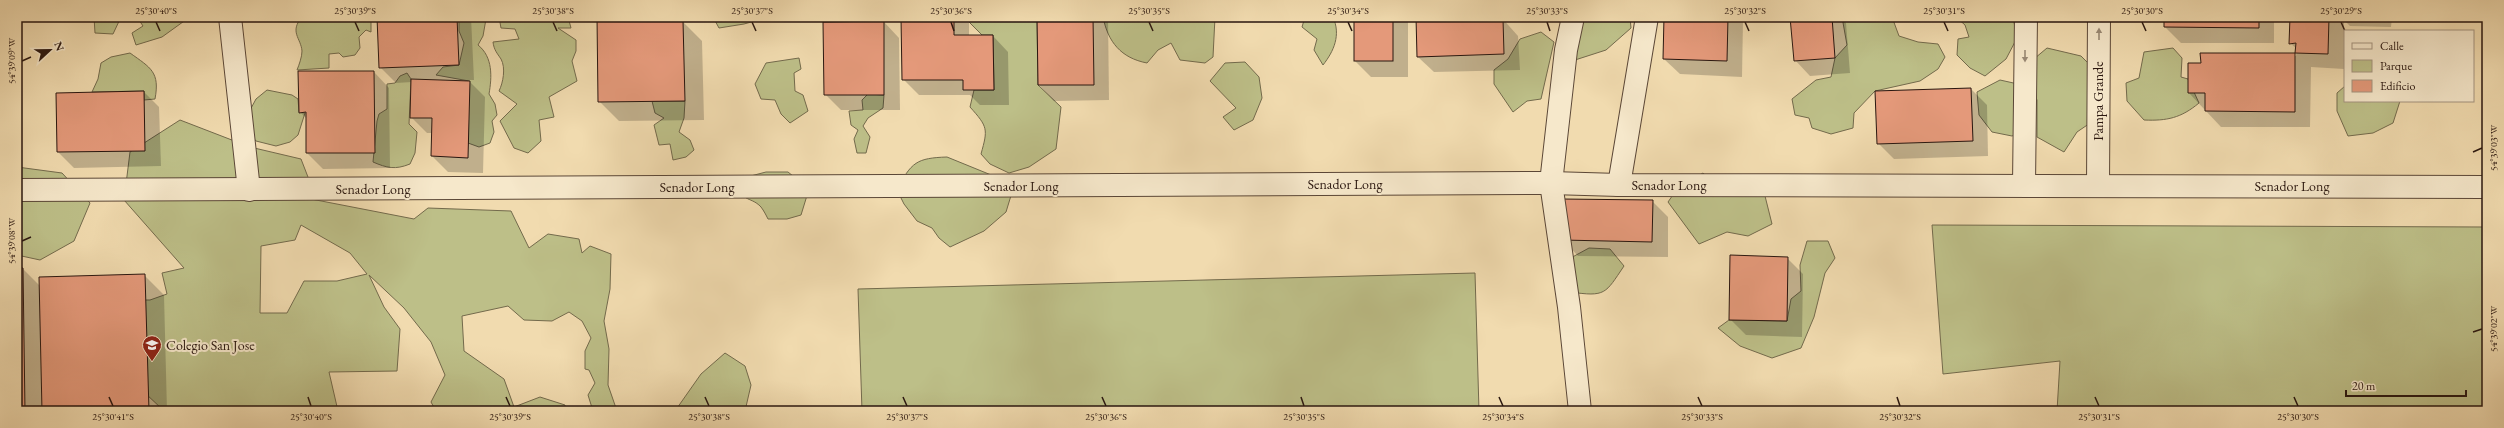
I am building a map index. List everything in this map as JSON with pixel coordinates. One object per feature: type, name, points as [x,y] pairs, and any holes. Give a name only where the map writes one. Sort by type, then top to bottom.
[{"type":"street","points":[[230,17],[249,190]]},
{"type":"street","points":[[1573,17],[1566,50],[1551,183],[1569,307],[1580,411]]},
{"type":"street","points":[[1619,185],[1646,17]]},
{"type":"street","points":[[2024,184],[2026,17]]},
{"type":"street","name":"Pampa Grande","points":[[2098,185],[2099,17]]},
{"type":"street","name":"Senador Long","points":[[17,190],[1551,183],[1619,185],[2024,184],[2487,187]]},
{"type":"green space","points":[[94,17],[121,17],[113,34],[95,33]]},
{"type":"green space","points":[[137,17],[186,17],[187,19],[162,37],[136,45],[132,33],[143,26]]},
{"type":"green space","points":[[302,17],[371,17],[371,32],[366,30],[359,37],[360,48],[355,55],[343,57],[339,53],[329,54],[329,68],[297,70],[302,51],[296,27]]},
{"type":"green space","points":[[459,17],[483,17],[486,19],[483,36],[478,45],[483,50],[489,61],[491,81],[489,94],[495,104],[497,115],[492,121],[494,132],[490,143],[479,147],[468,143],[469,81],[436,75],[443,67],[459,65],[464,43],[459,31]]},
{"type":"green space","points":[[499,17],[568,17],[571,28],[558,28],[576,40],[576,51],[572,61],[577,81],[549,97],[554,117],[539,120],[541,141],[528,153],[514,148],[500,121],[517,104],[499,91],[503,80],[504,71],[503,63],[495,49],[493,42],[519,39],[515,29],[501,28]]},
{"type":"green space","points":[[713,17],[769,17],[744,24],[719,28]]},
{"type":"green space","points":[[966,17],[1037,17],[1038,85],[1061,107],[1056,149],[1029,167],[1009,173],[990,164],[981,154],[985,139],[985,129],[980,119],[970,107],[974,90],[994,90],[993,35],[982,35]]},
{"type":"green space","points":[[1103,17],[1215,17],[1213,57],[1205,63],[1180,60],[1171,43],[1158,50],[1147,63],[1138,61],[1117,48],[1108,34]]},
{"type":"green space","points":[[1305,17],[1333,17],[1336,30],[1335,42],[1323,65],[1314,50],[1317,39],[1302,27]]},
{"type":"green space","points":[[1570,17],[1630,17],[1631,28],[1606,50],[1575,60]]},
{"type":"green space","points":[[1842,17],[1892,17],[1899,36],[1918,42],[1938,44],[1945,57],[1938,69],[1920,81],[1875,91],[1854,113],[1853,128],[1831,134],[1812,128],[1809,118],[1795,115],[1792,99],[1816,80],[1831,77],[1835,58],[1847,45]]},
{"type":"green space","points":[[1956,17],[2013,17],[2017,38],[2006,59],[1985,76],[1970,68],[1957,55],[1958,39],[1969,37],[1965,25]]},
{"type":"green space","points":[[1541,32],[1554,42],[1541,99],[1527,101],[1513,112],[1494,84],[1494,70],[1508,59],[1520,39]]},
{"type":"green space","points":[[2047,48],[2081,56],[2093,68],[2099,117],[2077,132],[2064,152],[2037,137],[2037,100],[2022,69]]},
{"type":"green space","points":[[2173,48],[2182,58],[2181,77],[2188,79],[2199,103],[2186,112],[2173,118],[2144,120],[2127,101],[2126,83],[2139,78],[2144,52]]},
{"type":"green space","points":[[130,53],[148,67],[155,77],[155,99],[144,100],[144,91],[92,92],[98,79],[101,63],[111,57]]},
{"type":"green space","points":[[799,58],[801,69],[794,73],[795,91],[803,95],[808,111],[790,123],[781,114],[775,100],[761,99],[755,84],[766,63]]},
{"type":"green space","points":[[1245,62],[1259,77],[1262,98],[1253,120],[1234,130],[1223,117],[1236,108],[1210,81],[1225,63]]},
{"type":"green space","points":[[407,73],[411,79],[409,124],[417,132],[415,153],[410,164],[395,168],[387,167],[373,162],[377,121],[379,114],[387,109],[387,84],[395,83],[400,76]]},
{"type":"green space","points":[[2000,80],[2018,84],[2031,129],[2012,136],[1992,132],[1979,115],[1977,92]]},
{"type":"green space","points":[[2344,87],[2344,102],[2400,102],[2393,123],[2373,133],[2348,136],[2337,111],[2337,93]]},
{"type":"green space","points":[[267,90],[292,95],[298,99],[299,112],[305,113],[298,135],[290,142],[276,146],[256,141],[242,125],[256,99]]},
{"type":"green space","points":[[868,94],[884,95],[883,108],[868,118],[863,126],[870,137],[866,153],[857,153],[854,139],[858,130],[851,125],[849,111],[863,110],[862,100]]},
{"type":"green space","points":[[652,101],[685,101],[684,118],[679,132],[690,140],[694,150],[686,157],[673,160],[670,144],[659,145],[654,125],[664,118],[655,113]]},
{"type":"green space","points":[[180,120],[250,147],[301,159],[313,190],[311,199],[414,219],[428,208],[511,211],[529,248],[548,234],[579,239],[582,253],[590,246],[611,254],[610,289],[604,321],[609,349],[608,385],[617,411],[593,411],[588,395],[595,383],[589,370],[585,369],[585,351],[591,338],[582,321],[569,312],[552,321],[524,320],[508,306],[462,316],[464,351],[504,379],[514,407],[540,397],[565,405],[565,411],[436,411],[431,402],[445,375],[431,342],[404,308],[369,275],[384,307],[400,329],[397,371],[329,372],[338,411],[242,411],[233,409],[226,411],[169,411],[162,409],[145,393],[123,300],[150,300],[167,294],[162,273],[184,268],[124,200],[130,152]],"holes":[[[301,225],[350,253],[367,274],[337,281],[304,281],[287,313],[260,313],[261,246],[295,240]]]},
{"type":"green space","points":[[947,157],[1001,179],[1013,189],[1006,212],[984,231],[950,247],[939,238],[932,228],[917,221],[904,204],[897,190],[906,173],[916,163],[922,160]]},
{"type":"green space","points":[[17,167],[62,173],[90,203],[74,241],[40,260],[17,255]]},
{"type":"green space","points":[[766,172],[788,172],[809,189],[801,215],[787,219],[768,219],[757,203],[746,198],[742,192],[743,178]]},
{"type":"green space","points":[[1703,173],[1720,189],[1765,196],[1772,224],[1748,236],[1727,232],[1699,244],[1668,202],[1677,189]]},
{"type":"green space","points":[[1932,225],[2487,227],[2487,411],[2057,411],[2060,361],[1943,374]]},
{"type":"green space","points":[[1807,241],[1828,241],[1835,258],[1825,273],[1814,317],[1801,348],[1772,358],[1740,346],[1718,328],[1729,320],[1787,321],[1791,299],[1801,291],[1800,265]]},
{"type":"green space","points":[[1589,248],[1610,249],[1624,266],[1613,283],[1603,291],[1591,294],[1570,292],[1567,260]]},
{"type":"green space","points":[[1475,273],[1479,411],[862,411],[858,289]]},
{"type":"green space","points":[[725,353],[745,366],[751,385],[745,411],[675,411],[701,374]]},
{"type":"building","points":[[377,17],[457,17],[459,65],[379,68]]},
{"type":"building","points":[[597,17],[652,17],[652,21],[683,21],[685,101],[598,102]]},
{"type":"building","points":[[901,17],[954,17],[954,35],[993,35],[994,90],[963,90],[963,80],[902,80]]},
{"type":"building","points":[[1037,17],[1093,17],[1094,85],[1038,85]]},
{"type":"building","points":[[1354,17],[1393,17],[1393,61],[1354,61]]},
{"type":"building","points":[[1416,17],[1490,17],[1490,20],[1503,19],[1504,54],[1417,57]]},
{"type":"building","points":[[1664,17],[1728,17],[1727,61],[1663,59]]},
{"type":"building","points":[[1790,17],[1832,17],[1835,58],[1794,61]]},
{"type":"building","points":[[2164,17],[2259,17],[2259,28],[2164,27]]},
{"type":"building","points":[[2290,17],[2329,17],[2328,54],[2295,53],[2296,43],[2289,44]]},
{"type":"building","points":[[2340,17],[2383,17],[2383,18]]},
{"type":"building","points":[[884,21],[884,95],[824,95],[823,22]]},
{"type":"building","points":[[2200,53],[2295,53],[2295,112],[2205,111],[2205,93],[2188,93],[2188,63],[2201,63]]},
{"type":"building","points":[[298,71],[374,71],[375,153],[306,153],[306,112],[299,113]]},
{"type":"building","points":[[411,79],[470,81],[468,158],[431,156],[432,118],[410,118]]},
{"type":"building","points":[[1971,88],[1973,141],[1877,144],[1875,91]]},
{"type":"building","points":[[144,91],[145,151],[57,152],[56,93]]},
{"type":"building","points":[[1561,199],[1653,200],[1652,242],[1562,240]]},
{"type":"building","points":[[1730,255],[1788,257],[1787,321],[1729,320]]},
{"type":"building","points":[[17,268],[23,268],[25,411],[17,411]]},
{"type":"building","points":[[145,274],[149,411],[42,411],[39,277]]},
{"type":"place","name":"Colegio San Jose","points":[[152,362]]}]
